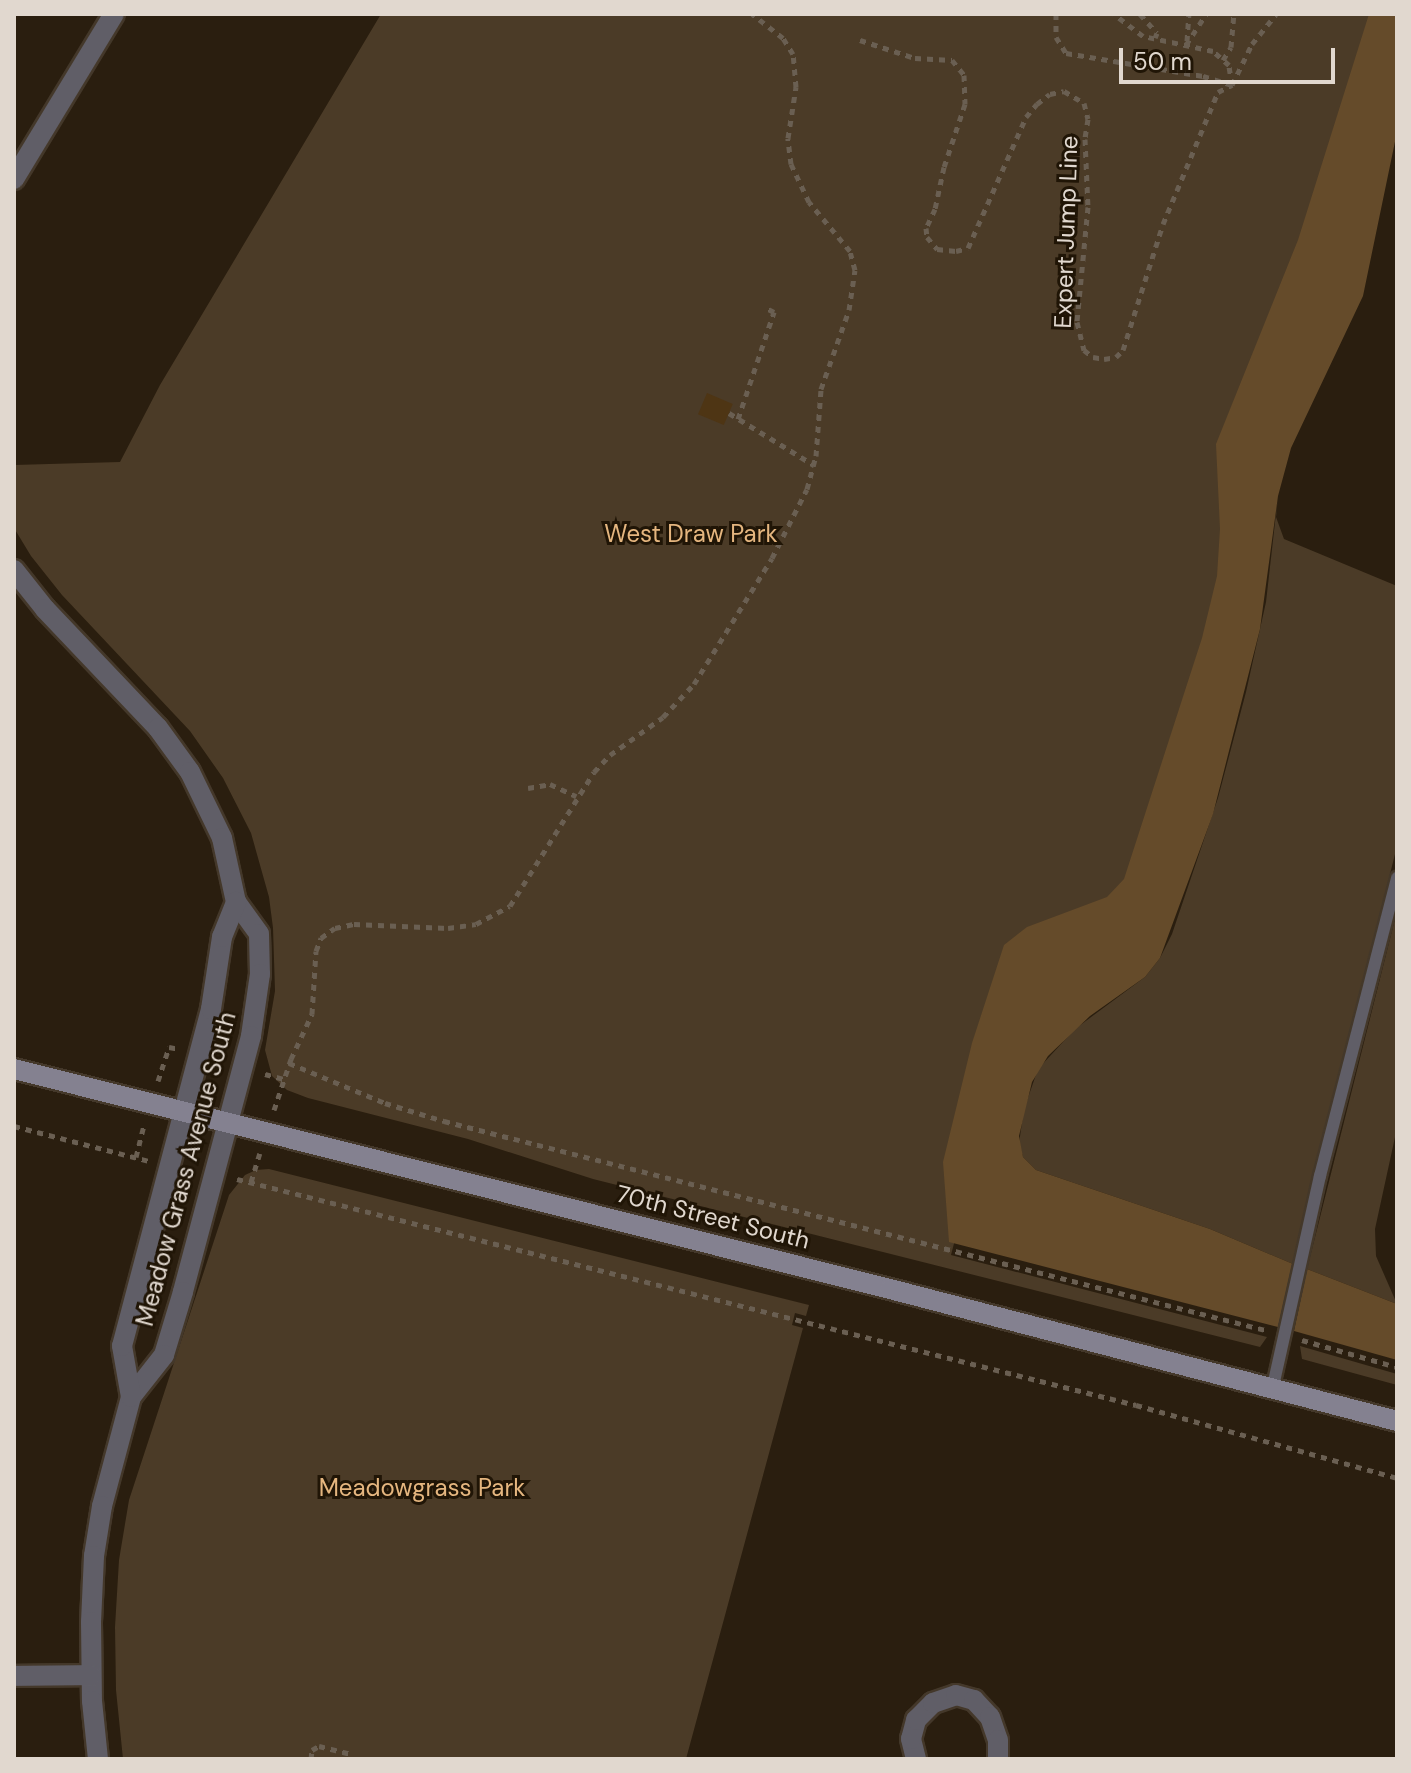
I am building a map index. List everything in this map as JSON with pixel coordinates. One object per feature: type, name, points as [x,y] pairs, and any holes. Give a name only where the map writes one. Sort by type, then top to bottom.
[{"type":"main road","name":"70th Street South","points":[[14,1069],[1273,1386],[1397,1421]]},
{"type":"street","points":[[14,179],[114,14]]},
{"type":"street","name":"Meadow Grass Avenue South","points":[[14,570],[61,626],[158,728],[190,772],[222,838],[236,902],[259,934],[260,974],[251,1036],[228,1122],[164,1355],[131,1397],[97,1532],[92,1593],[91,1675],[98,1759]]},
{"type":"street","name":"Meadow Grass Avenue South","points":[[131,1397],[122,1346],[211,1009],[222,937],[236,902]]},
{"type":"street","points":[[14,1676],[91,1675]]},
{"type":"street","points":[[916,1759],[911,1739],[916,1720],[933,1703],[956,1695],[974,1700],[990,1717],[998,1759]]},
{"type":"lane","points":[[1273,1386],[1343,1086],[1397,878]]},
{"type":"path","points":[[284,1079],[312,1014],[316,951],[324,934],[342,925],[448,928],[494,917],[519,896],[576,796],[610,755],[663,717],[694,684],[784,539],[807,489],[814,465],[821,389],[849,310],[855,270],[850,251],[809,202],[791,164],[788,138],[796,87],[793,54],[783,38],[752,14]]},
{"type":"path","points":[[1056,14],[1056,37],[1066,53],[1203,76],[1232,85]]},
{"type":"path","points":[[1114,14],[1143,36],[1213,51],[1229,65],[1232,85]]},
{"type":"path","points":[[1140,14],[1157,33],[1155,38]]},
{"type":"path","points":[[1186,45],[1189,14]]},
{"type":"path","points":[[1186,45],[1206,14]]},
{"type":"path","points":[[1223,60],[1231,47],[1234,14]]},
{"type":"path","points":[[1232,85],[1252,44],[1276,14]]},
{"type":"path","name":"Expert Jump Line","points":[[860,40],[915,58],[952,60],[964,75],[965,104],[944,167],[935,209],[926,228],[927,237],[937,249],[956,251],[968,248],[1026,117],[1037,104],[1050,94],[1064,91],[1084,103],[1088,119],[1085,139],[1088,207],[1077,322],[1084,350],[1093,357],[1116,357],[1123,350],[1163,224],[1218,92],[1232,85]]},
{"type":"path","points":[[738,419],[774,312],[768,309]]},
{"type":"path","points":[[729,413],[814,465]]},
{"type":"path","points":[[528,788],[550,784],[576,796]]},
{"type":"path","points":[[289,1063],[385,1103],[444,1121],[1285,1335],[1397,1367]]},
{"type":"path","points":[[14,1126],[136,1158]]},
{"type":"path","points":[[251,1182],[1136,1405],[1397,1478]]},
{"type":"path","points":[[311,1759],[312,1750],[319,1746],[350,1754]]},
{"type":"green space","name":"West Draw Park","points":[[381,14],[1397,14],[1144,953],[1038,924],[951,1255],[1267,1337],[1260,1347],[593,1179],[468,1139],[308,1098],[287,1090],[272,1076],[265,1050],[275,991],[273,928],[269,897],[251,833],[223,778],[190,731],[62,595],[31,556],[14,528],[14,465],[120,462],[160,385]]},
{"type":"green space","points":[[1278,496],[1276,517],[1284,539],[1397,586],[1397,846],[1293,1264],[1210,1229],[1036,1170],[1023,1157],[1019,1143],[1024,1109],[1038,1069],[1075,1029],[1145,977],[1160,958],[1172,934],[1218,798],[1246,692],[1266,602]]},
{"type":"green space","points":[[1397,911],[1397,1128],[1375,1229],[1376,1256],[1397,1304],[1307,1269]]},
{"type":"green space","name":"Meadowgrass Park","points":[[269,1169],[809,1305],[806,1316],[795,1313],[792,1325],[803,1328],[686,1759],[123,1759],[116,1690],[115,1627],[119,1560],[129,1500],[229,1195],[245,1175]]},
{"type":"green space","points":[[1300,1346],[1397,1374],[1397,1385],[1302,1359]]},
{"type":"shaded area","points":[[1369,14],[1397,14],[1397,132],[1363,296],[1291,448],[1278,496],[1260,629],[1213,814],[1160,958],[1145,977],[1090,1016],[1048,1056],[1032,1082],[1019,1136],[1023,1157],[1036,1170],[1210,1229],[1293,1264],[1278,1327],[949,1242],[943,1162],[972,1043],[1004,945],[1027,927],[1107,897],[1124,879],[1202,638],[1217,576],[1220,529],[1216,444],[1298,240]]},
{"type":"shaded area","points":[[1307,1269],[1397,1304],[1397,1360],[1294,1331]]},
{"type":"building","points":[[707,393],[733,404],[724,425],[698,414]]}]
